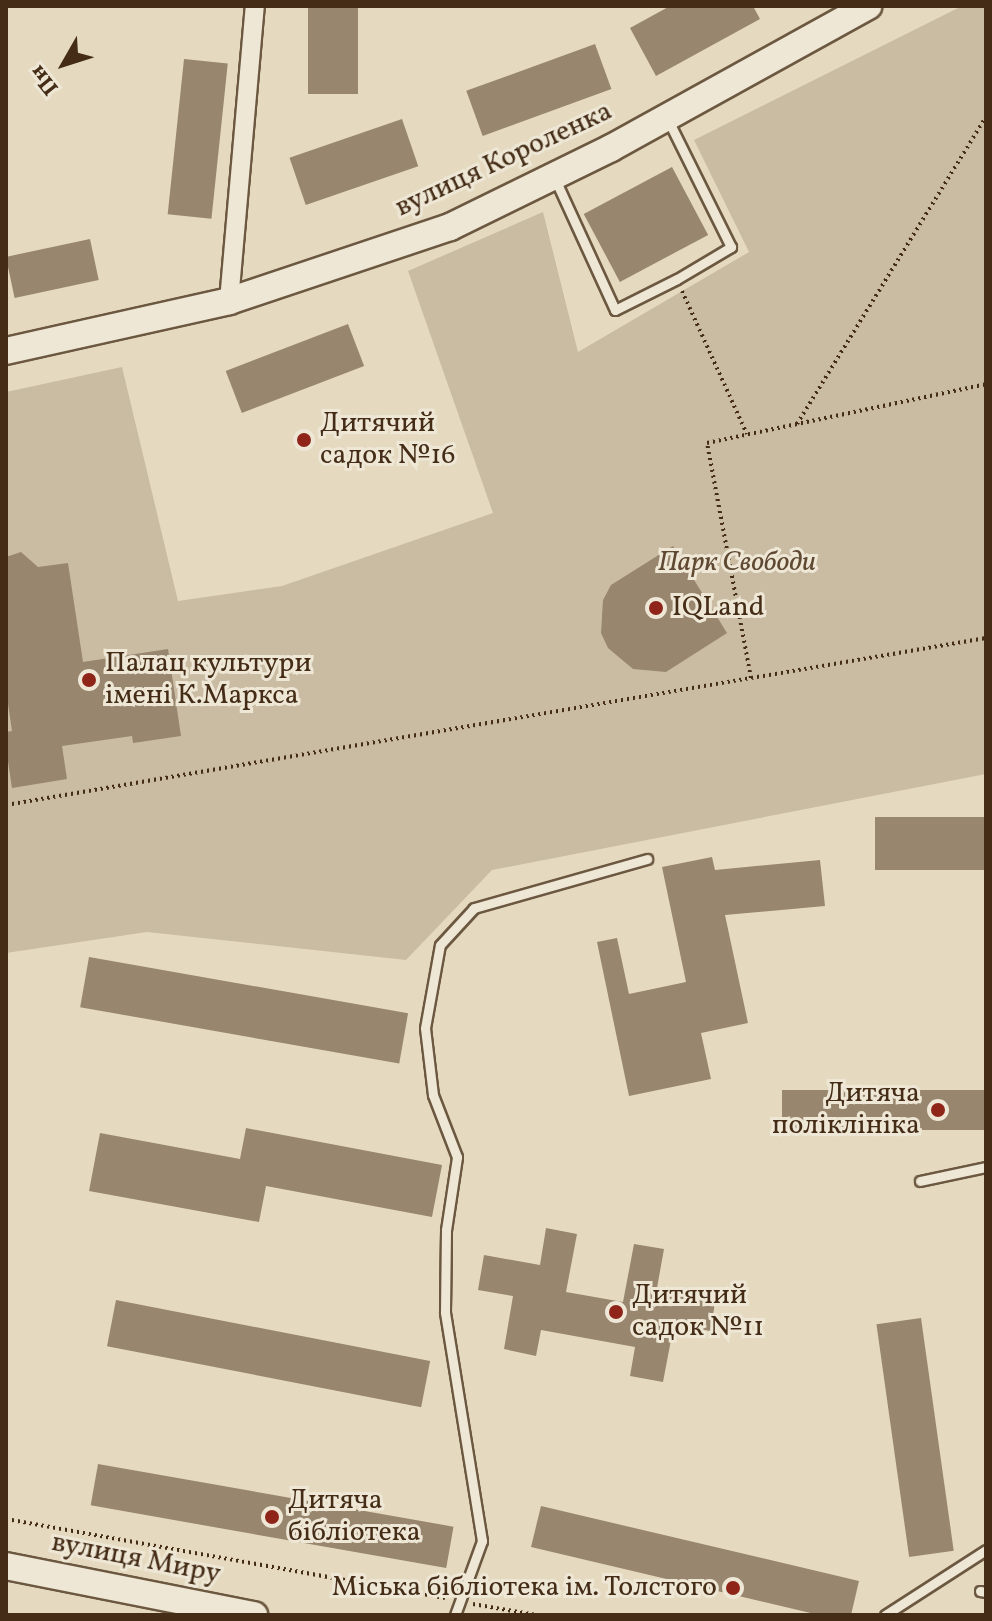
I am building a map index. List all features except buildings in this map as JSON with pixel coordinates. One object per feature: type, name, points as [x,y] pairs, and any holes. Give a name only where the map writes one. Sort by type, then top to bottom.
[{"type":"main road","name":"вулиця Короленка","points":[[6,351],[229,301],[450,227],[667,117],[868,6]]},
{"type":"main road","name":"вулиця Миру","points":[[6,1566],[254,1615]]},
{"type":"street","points":[[229,301],[255,6]]},
{"type":"lane","points":[[554,176],[615,310],[677,279],[731,247],[667,117]]},
{"type":"lane","points":[[455,1615],[482,1541],[445,1312],[446,1230],[457,1157],[433,1095],[425,1028],[440,945],[474,908],[647,859]]},
{"type":"lane","points":[[920,1181],[986,1167]]},
{"type":"lane","points":[[885,1615],[986,1550]]},
{"type":"path","points":[[797,424],[986,117]]},
{"type":"path","points":[[677,279],[747,434]]},
{"type":"path","points":[[751,678],[707,443],[986,384]]},
{"type":"path","points":[[6,805],[986,638]]},
{"type":"path","points":[[6,1519],[536,1615]]},
{"type":"green space","name":"Парк Свободи","points":[[962,6],[986,6],[986,774],[492,870],[406,960],[147,932],[6,953],[6,392],[122,367],[178,601],[282,586],[493,513],[408,271],[543,212],[578,352],[749,252],[694,140]]},
{"type":"place","name":"Дитячий садок №16","points":[[304,440]]},
{"type":"place","name":"IQLand","points":[[656,608]]},
{"type":"place","name":"Палац культури імені К.Маркса","points":[[89,680]]},
{"type":"place","name":"Дитяча поліклініка","points":[[938,1110]]},
{"type":"place","name":"Дитячий садок №11","points":[[616,1312]]},
{"type":"place","name":"Дитяча бібліотека","points":[[272,1517]]},
{"type":"place","name":"Міська бібліотека ім. Толстого","points":[[733,1588]]}]
